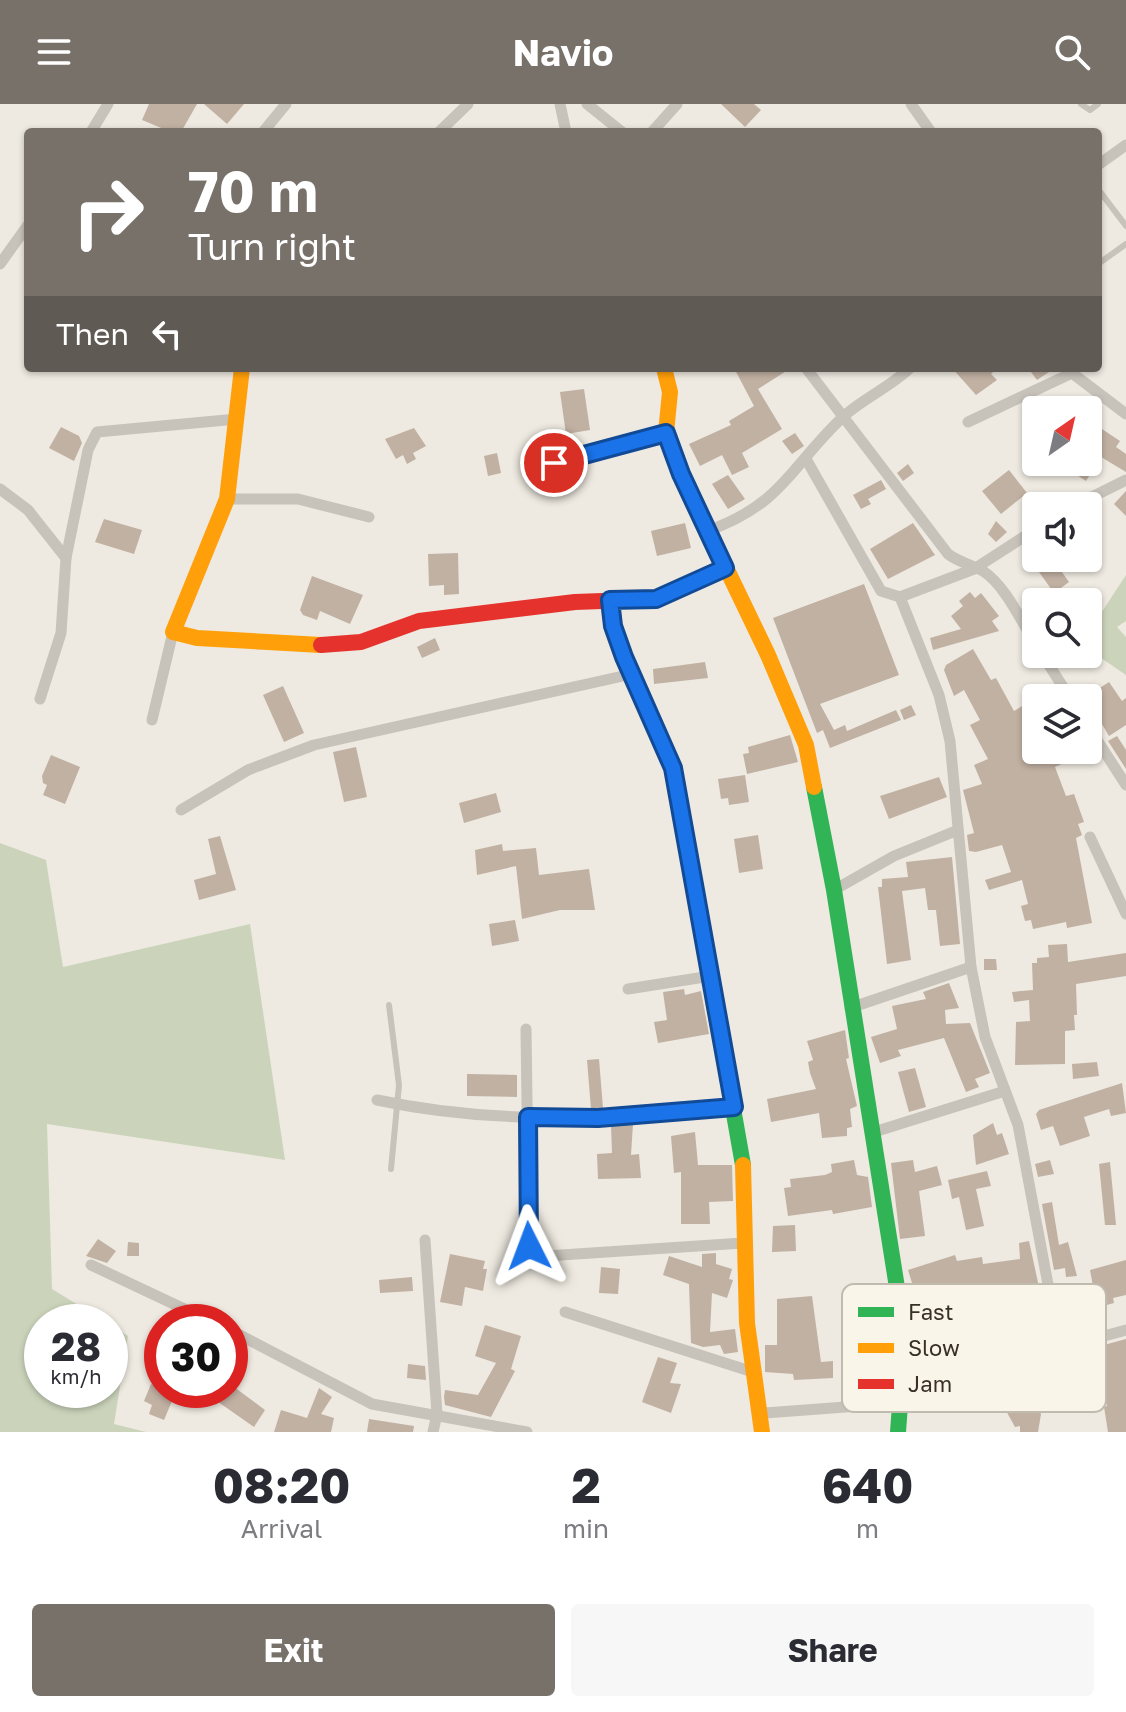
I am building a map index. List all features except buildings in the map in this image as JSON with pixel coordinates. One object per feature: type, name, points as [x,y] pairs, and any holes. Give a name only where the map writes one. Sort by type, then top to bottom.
[{"type":"street","points":[[93,128],[108,104]]},
{"type":"street","points":[[266,128],[286,104]]},
{"type":"street","points":[[443,128],[468,104]]},
{"type":"street","points":[[560,104],[565,128]]},
{"type":"street","points":[[587,104],[617,128]]},
{"type":"street","points":[[656,128],[677,104]]},
{"type":"street","points":[[911,104],[928,128]]},
{"type":"street","points":[[1102,162],[1126,145]]},
{"type":"street","points":[[0,264],[24,231]]},
{"type":"street","points":[[152,720],[173,632],[227,499],[242,372]]},
{"type":"street","points":[[665,372],[670,392],[666,433],[707,531],[768,655],[806,745],[834,890],[850,1008],[874,1132],[897,1284]]},
{"type":"street","points":[[809,372],[948,554],[984,572],[1003,593],[1022,623]]},
{"type":"street","points":[[707,531],[749,512],[777,493],[842,418],[905,372]]},
{"type":"street","points":[[968,422],[1072,373],[1126,414]]},
{"type":"street","points":[[40,699],[61,633],[66,558],[88,450],[97,432],[237,419]]},
{"type":"street","points":[[554,463],[666,433]]},
{"type":"street","points":[[806,459],[881,591],[900,597],[974,569],[1022,538]]},
{"type":"street","points":[[1102,492],[1126,480]]},
{"type":"street","points":[[0,489],[28,510],[66,558]]},
{"type":"street","points":[[227,499],[298,499],[369,517]]},
{"type":"street","points":[[173,632],[197,638],[336,646],[361,642],[419,621],[610,600],[656,599],[725,568]]},
{"type":"street","points":[[900,597],[939,695],[950,741],[971,967],[985,1037],[1018,1125],[1048,1284]]},
{"type":"street","points":[[610,600],[613,626],[673,768],[745,1177],[743,1243],[753,1372],[765,1413],[762,1432]]},
{"type":"street","points":[[181,810],[248,770],[314,745],[632,674]]},
{"type":"street","points":[[1102,748],[1126,785]]},
{"type":"street","points":[[834,890],[894,856],[958,830]]},
{"type":"street","points":[[1090,837],[1126,914]]},
{"type":"street","points":[[850,1008],[971,967]]},
{"type":"street","points":[[628,989],[711,976]]},
{"type":"street","points":[[526,1029],[527,1213],[529,1246],[534,1252],[546,1256],[743,1243]]},
{"type":"street","points":[[874,1132],[1005,1091]]},
{"type":"street","points":[[377,1100],[397,1105],[528,1117],[598,1118],[734,1107]]},
{"type":"street","points":[[425,1240],[437,1414],[433,1432]]},
{"type":"street","points":[[91,1265],[174,1304]]},
{"type":"street","points":[[565,1312],[753,1372]]},
{"type":"street","points":[[1106,1335],[1126,1330]]},
{"type":"street","points":[[248,1339],[372,1404],[527,1432]]},
{"type":"street","points":[[765,1413],[842,1407]]},
{"type":"street","points":[[898,1432],[899,1412]]},
{"type":"lane","points":[[1081,104],[1090,110],[1098,104]]},
{"type":"lane","points":[[1102,194],[1126,226]]},
{"type":"lane","points":[[1102,261],[1126,244]]},
{"type":"lane","points":[[389,1005],[396,1049],[397,1105],[391,1169]]},
{"type":"green space","points":[[1126,575],[1126,621],[1117,627],[1126,637],[1126,675],[1102,659],[1102,612]]},
{"type":"green space","points":[[0,843],[46,860],[63,967],[250,924],[285,1160],[47,1124],[52,1289],[77,1304],[24,1304],[24,1408],[117,1408],[114,1424],[146,1432],[0,1432]]},
{"type":"traffic: fast","points":[[610,600],[613,626],[624,657],[673,768],[743,1165]]},
{"type":"traffic: fast","points":[[814,787],[834,890],[896,1284]]},
{"type":"traffic: fast","points":[[898,1432],[899,1412]]},
{"type":"traffic: slow","points":[[242,372],[227,499],[173,632],[197,638],[321,645]]},
{"type":"traffic: slow","points":[[665,372],[670,392],[666,433],[681,474],[768,655],[806,745],[814,787]]},
{"type":"traffic: slow","points":[[743,1165],[747,1323],[762,1432]]},
{"type":"traffic: jam","points":[[321,645],[361,642],[419,621],[575,602],[656,599],[725,568]]},
{"type":"route","points":[[529,1246],[528,1117],[598,1118],[734,1107],[673,768],[624,657],[610,612],[610,600],[656,599],[725,568],[681,474],[666,433],[554,463]]}]
